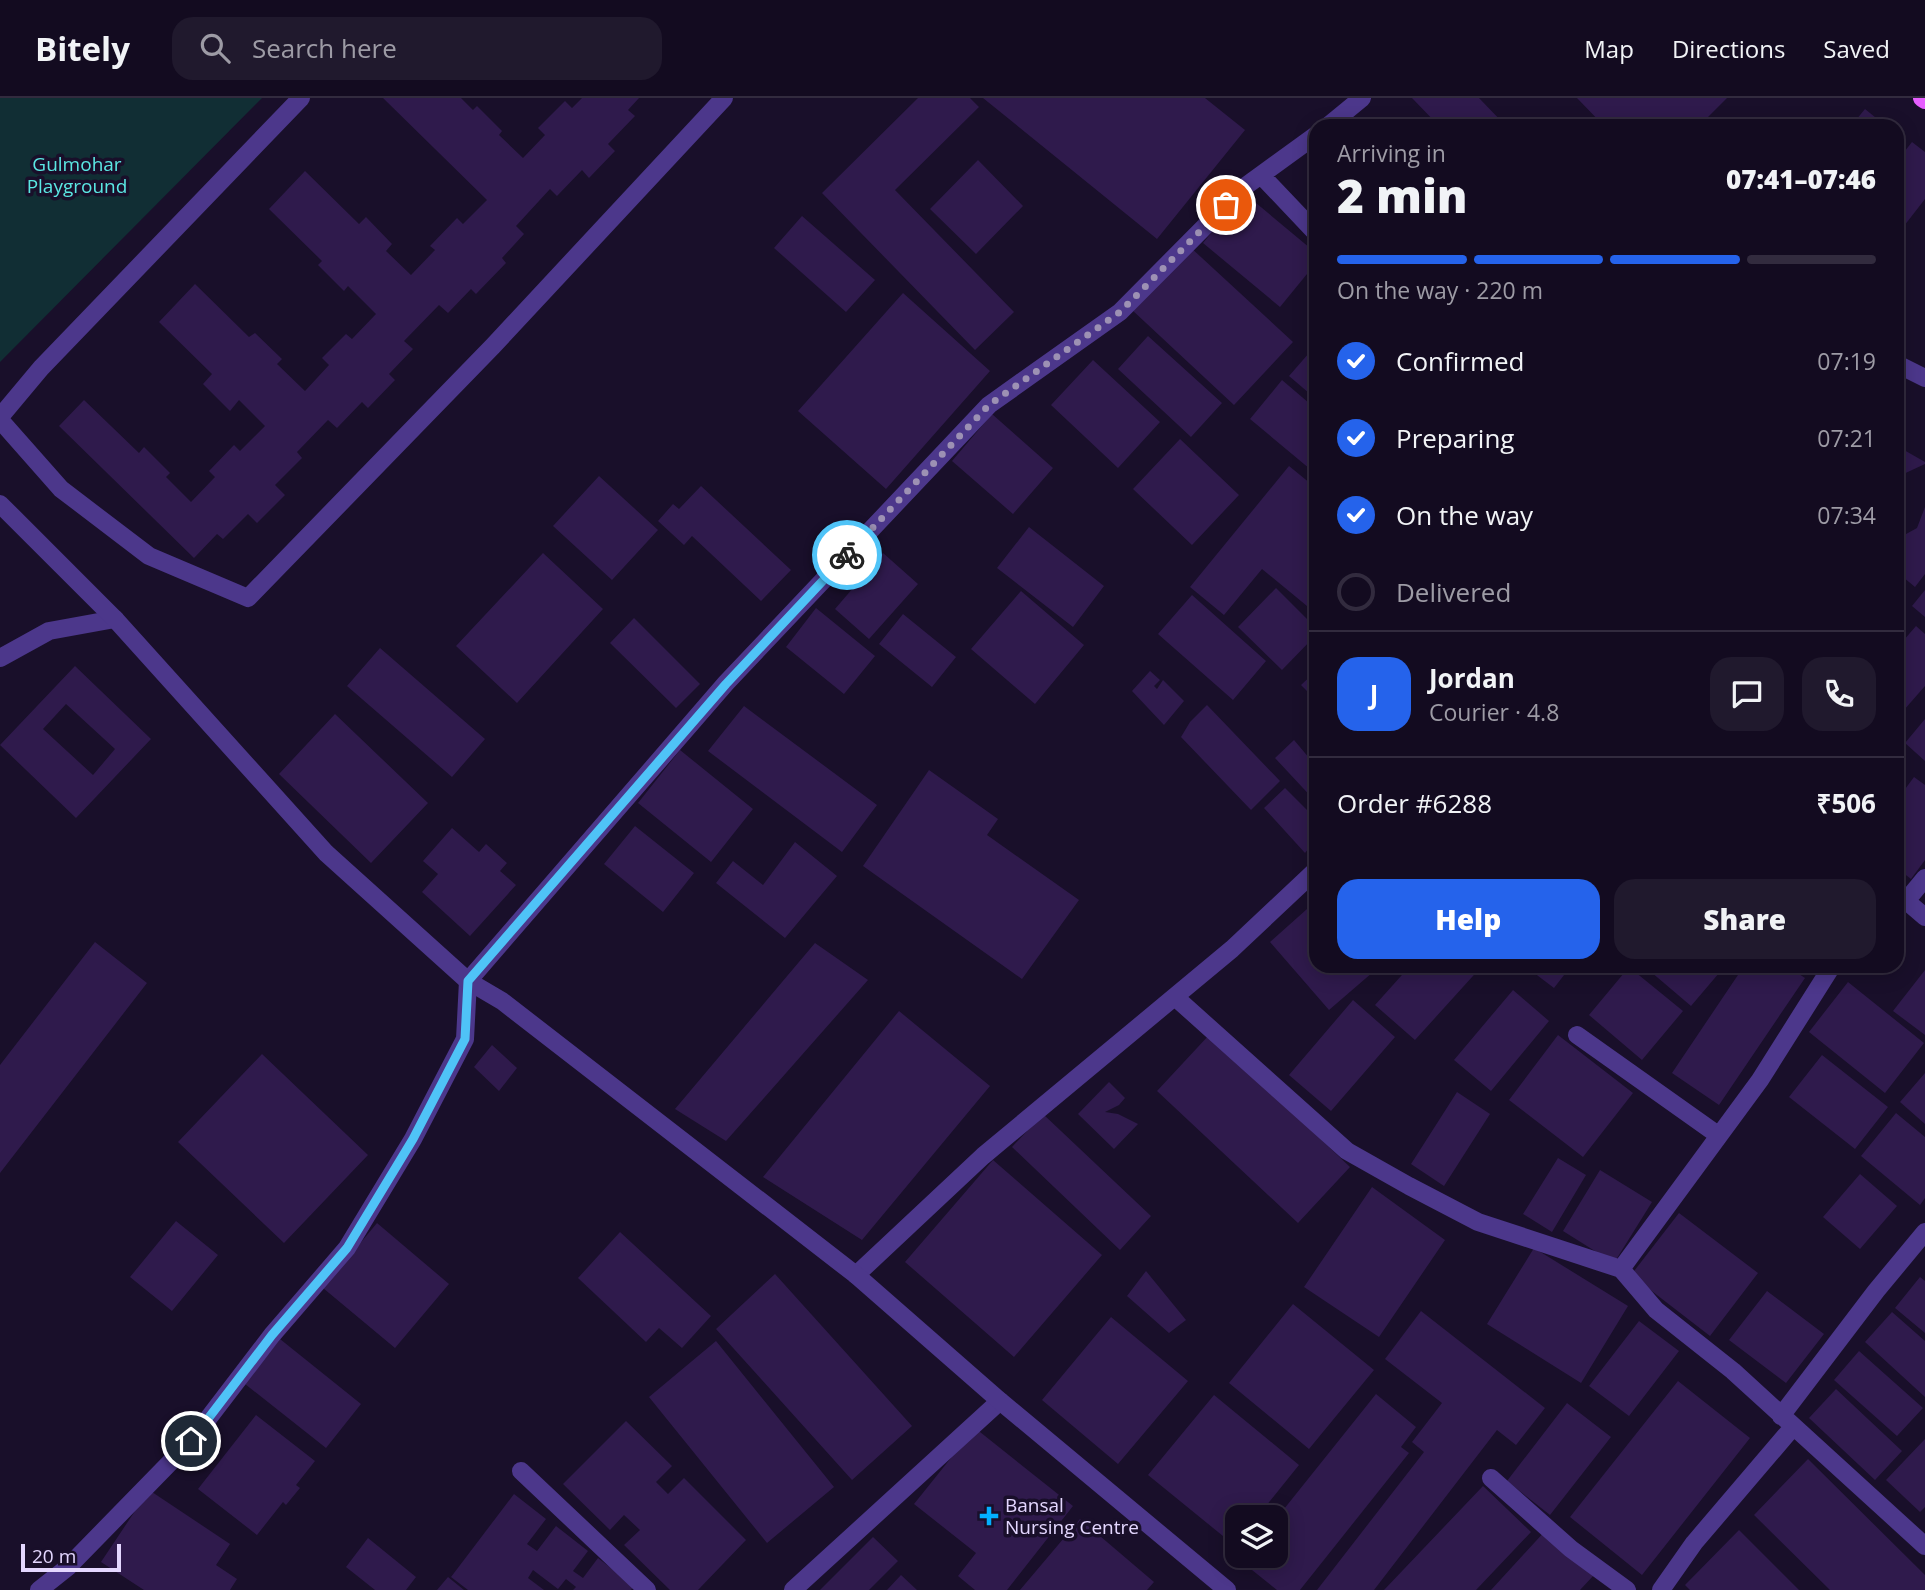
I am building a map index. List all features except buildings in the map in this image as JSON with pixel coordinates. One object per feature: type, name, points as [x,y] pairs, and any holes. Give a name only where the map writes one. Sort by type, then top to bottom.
[{"type":"street","points":[[300,98],[41,368],[0,418],[61,489],[149,556],[248,598],[484,356],[724,98]]},
{"type":"street","points":[[1336,119],[1362,98]]},
{"type":"street","points":[[39,1590],[68,1567],[191,1441],[272,1335],[347,1248],[413,1139],[465,1039],[468,981],[726,684],[989,405],[1120,312],[1243,188],[1309,140]]},
{"type":"street","points":[[1261,174],[1309,225]]},
{"type":"street","points":[[1904,368],[1925,378]]},
{"type":"street","points":[[0,505],[115,619],[326,853],[468,981],[502,1001],[856,1275],[1000,1401],[1227,1590]]},
{"type":"street","points":[[0,658],[49,631],[115,619]]},
{"type":"street","points":[[856,1275],[983,1156],[1232,949],[1309,877]]},
{"type":"street","points":[[1904,895],[1925,878]]},
{"type":"street","points":[[1904,900],[1925,917]]},
{"type":"street","points":[[1621,1269],[1760,1080],[1828,973]]},
{"type":"street","points":[[1175,997],[1347,1151],[1479,1222],[1621,1269],[1656,1310],[1733,1371],[1925,1546]]},
{"type":"street","points":[[1577,1035],[1718,1135]]},
{"type":"street","points":[[1661,1590],[1787,1421],[1876,1291],[1925,1232]]},
{"type":"street","points":[[793,1590],[1000,1401]]},
{"type":"street","points":[[521,1471],[647,1590]]},
{"type":"street","points":[[1491,1478],[1571,1549],[1627,1590]]},
{"type":"green space","name":"Gulmohar Playground","points":[[0,98],[262,98],[0,362]]},
{"type":"way so far","points":[[847,555],[989,405],[1120,312],[1226,205]]},
{"type":"place","name":"Bansal Nursing Centre","points":[[989,1516]]},
{"type":"route","points":[[191,1441],[272,1335],[347,1248],[413,1139],[465,1039],[468,981],[726,684],[847,555]]}]
